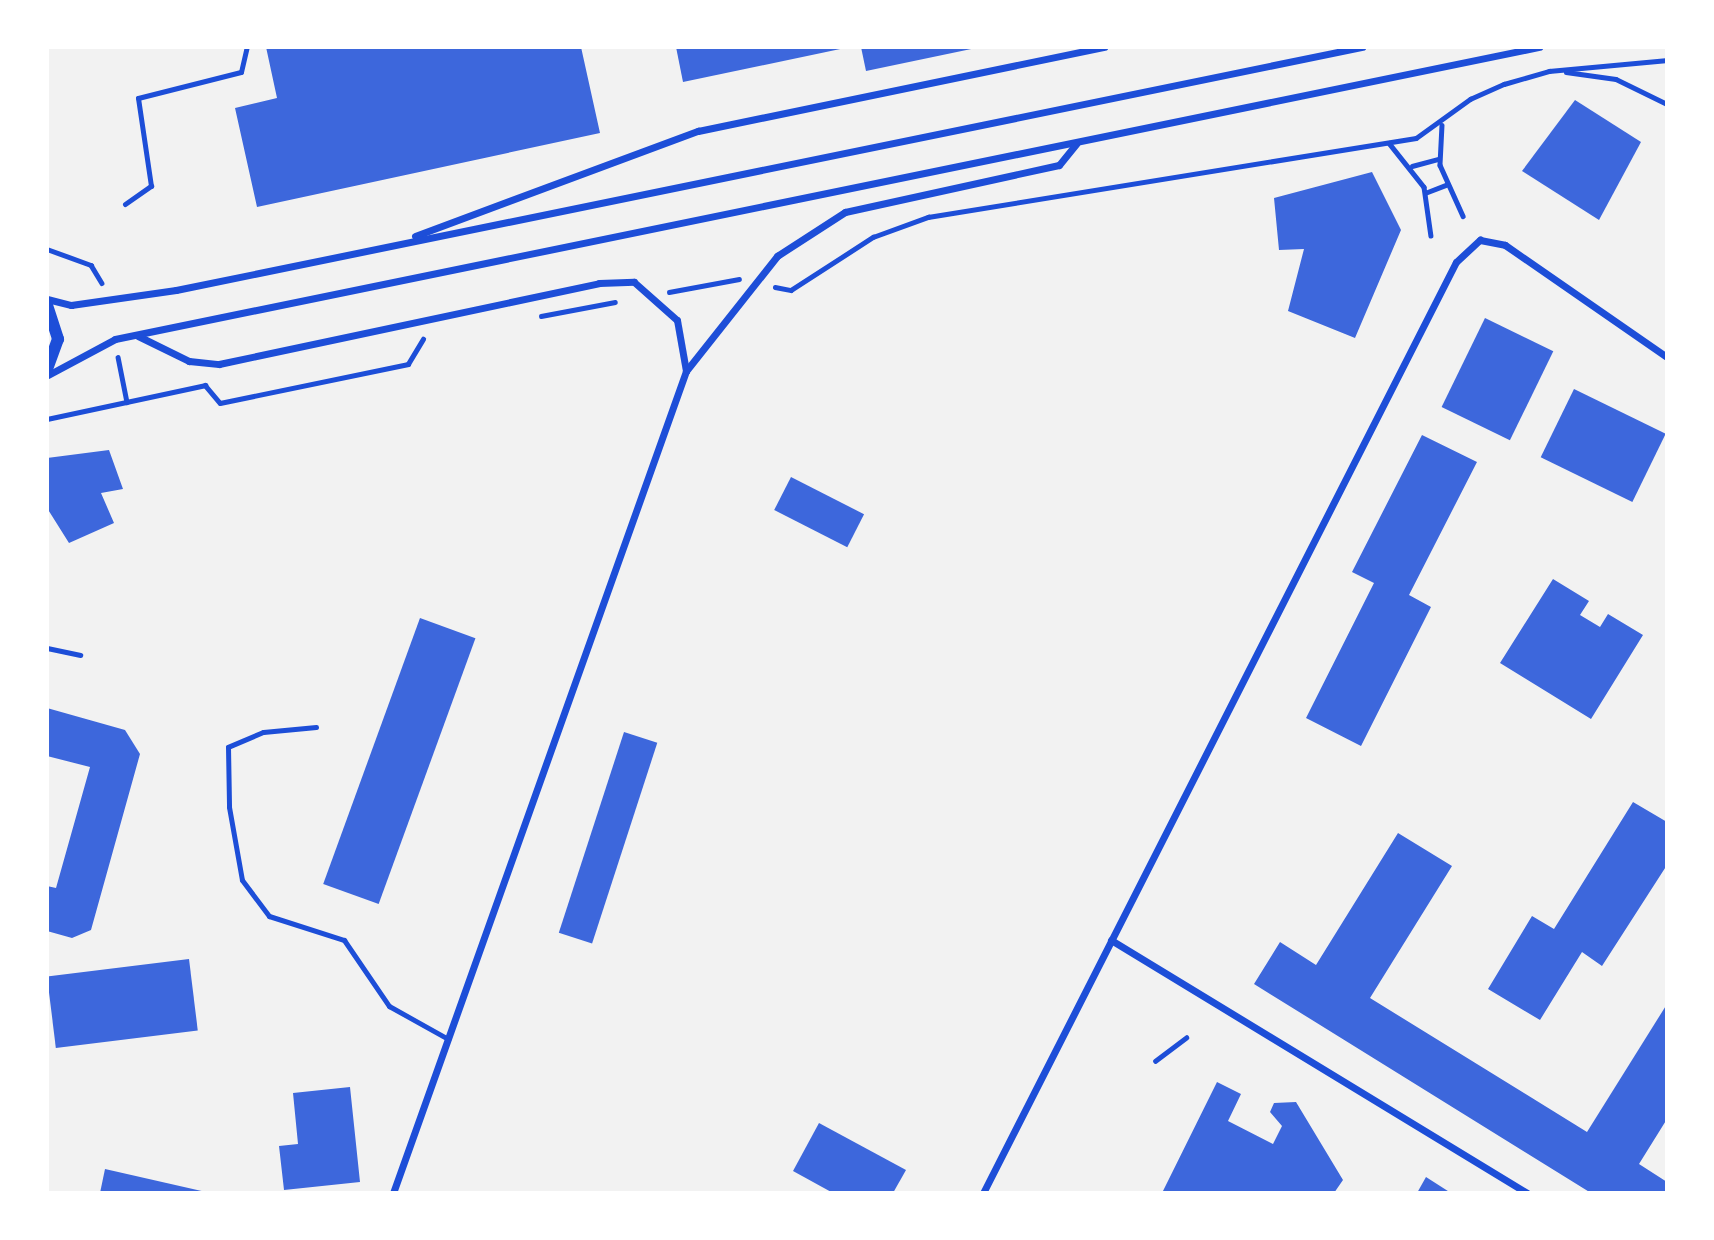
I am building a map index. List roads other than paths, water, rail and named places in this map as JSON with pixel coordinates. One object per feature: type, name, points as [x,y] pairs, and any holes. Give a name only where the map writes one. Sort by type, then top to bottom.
[{"type":"street","points":[[392,245],[698,131],[1104,47]]},
{"type":"street","points":[[47,299],[71,305],[176,290],[1362,47]]},
{"type":"street","points":[[47,373],[79,353],[137,336],[1539,47]]},
{"type":"street","points":[[393,1193],[686,370],[753,282],[777,256],[845,212],[1059,165],[1077,142]]},
{"type":"street","points":[[983,1193],[1466,249],[1480,240],[1505,246],[1667,357]]},
{"type":"street","points":[[137,336],[189,361],[219,365],[598,283],[634,282],[656,295],[677,320],[686,370]]},
{"type":"street","points":[[47,305],[58,339],[47,373]]},
{"type":"street","points":[[1111,940],[1527,1193]]},
{"type":"lane","points":[[125,204],[151,186],[138,98],[241,72],[247,47]]},
{"type":"lane","points":[[47,648],[80,655]]},
{"type":"lane","points":[[316,727],[263,732],[228,747],[229,807],[242,880],[269,916],[344,940],[389,1006],[448,1039]]}]
